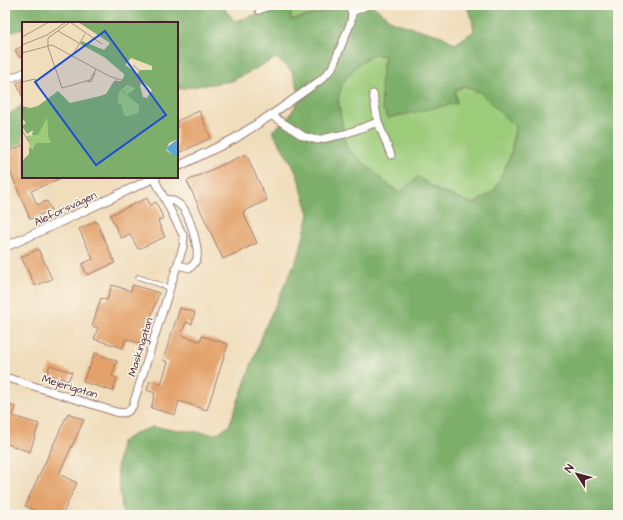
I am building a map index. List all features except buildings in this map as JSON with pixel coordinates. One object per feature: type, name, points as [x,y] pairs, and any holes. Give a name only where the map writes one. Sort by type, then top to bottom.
[{"type":"street","points":[[259,10],[271,5]]},
{"type":"street","points":[[178,167],[234,139],[322,79],[332,68],[351,22],[352,12],[346,5]]},
{"type":"street","points":[[352,12],[368,5]]},
{"type":"street","points":[[5,81],[22,73]]},
{"type":"street","points":[[372,94],[378,122],[391,155]]},
{"type":"street","points":[[271,115],[303,136],[317,140],[345,134],[378,122]]},
{"type":"street","name":"Aleforsvägen","points":[[5,247],[153,178]]},
{"type":"street","name":"Maskingatan","points":[[128,412],[134,405],[183,247],[184,237],[155,178]]},
{"type":"street","points":[[165,199],[171,199],[184,209],[191,224],[195,238],[197,249],[197,258],[195,263],[190,268],[178,265]]},
{"type":"street","name":"Mejerigatan","points":[[5,377],[116,412],[128,412]]},
{"type":"lane","points":[[138,277],[170,288]]},
{"type":"green space","points":[[5,5],[225,5],[225,10],[235,21],[288,5],[291,5],[291,20],[329,11],[337,5],[372,5],[393,22],[442,36],[455,44],[474,31],[472,19],[466,5],[618,5],[618,515],[123,515],[117,470],[121,442],[138,432],[152,427],[216,434],[229,426],[266,325],[299,254],[309,214],[296,171],[272,131],[288,118],[301,97],[292,71],[276,58],[232,81],[178,89],[178,22],[76,22],[74,19],[60,22],[22,22],[22,29],[5,34]],"holes":[[[371,55],[385,55],[381,80],[382,107],[388,118],[457,103],[455,91],[464,86],[481,93],[515,127],[511,154],[495,190],[474,204],[437,190],[418,177],[399,193],[346,147],[338,100],[342,84],[355,67]]]},
{"type":"green space","points":[[290,5],[337,6],[329,11],[290,20]]},
{"type":"green space","points":[[371,55],[385,55],[381,80],[382,107],[457,103],[455,91],[464,86],[481,93],[515,127],[511,154],[495,190],[474,204],[437,190],[418,177],[399,193],[346,147],[338,100],[342,84],[355,67]]},
{"type":"green space","points":[[22,106],[22,142],[5,150],[5,117]]}]
